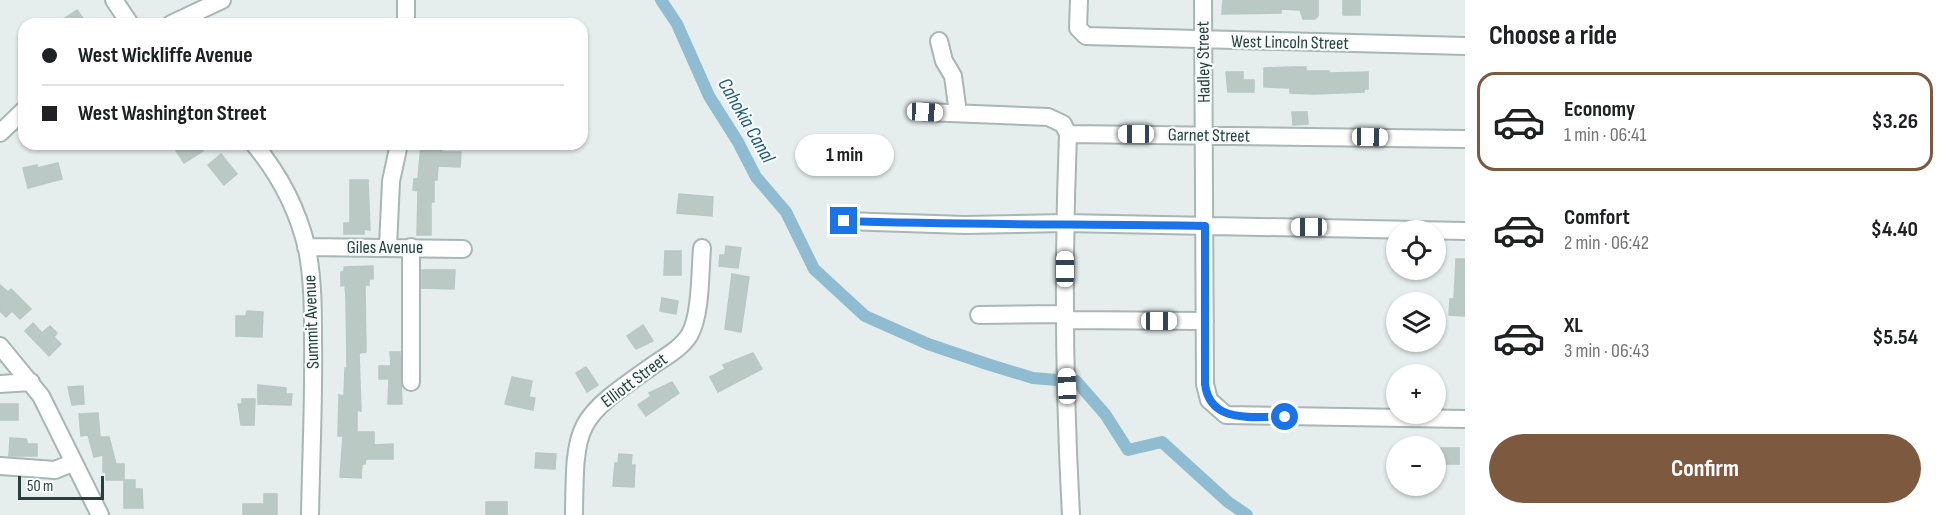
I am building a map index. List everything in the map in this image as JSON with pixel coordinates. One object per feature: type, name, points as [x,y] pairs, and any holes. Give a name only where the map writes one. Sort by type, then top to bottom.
[{"type":"street","points":[[114,0],[126,18]]},
{"type":"street","points":[[406,0],[406,18]]},
{"type":"street","name":"West Lincoln Street","points":[[1078,0],[1081,33],[1086,36],[1465,46]]},
{"type":"street","name":"Hadley Street","points":[[1203,0],[1206,392],[1216,409],[1226,415],[1465,419]]},
{"type":"street","points":[[182,18],[213,2]]},
{"type":"street","points":[[939,41],[944,61],[953,76],[958,113]]},
{"type":"street","points":[[925,112],[1048,117],[1063,124],[1068,134],[1065,317],[1071,515]]},
{"type":"street","points":[[0,133],[18,116]]},
{"type":"street","name":"Garnet Street","points":[[1068,134],[1465,139]]},
{"type":"street","name":"Summit Avenue","points":[[258,150],[278,177],[289,198],[306,247],[312,290],[313,334],[310,515]]},
{"type":"street","points":[[388,247],[391,182],[398,150]]},
{"type":"street","points":[[844,221],[965,225],[1065,223],[1465,231]]},
{"type":"street","name":"Giles Avenue","points":[[306,247],[463,249]]},
{"type":"street","points":[[411,247],[411,382]]},
{"type":"street","name":"Elliott Street","points":[[574,515],[574,452],[580,431],[591,413],[605,400],[684,343],[695,322],[702,248]]},
{"type":"street","points":[[979,315],[1205,321]]},
{"type":"street","points":[[0,346],[41,396],[72,463],[100,515]]},
{"type":"street","points":[[0,384],[31,382]]},
{"type":"street","points":[[0,466],[55,470],[72,463]]},
{"type":"building","points":[[1223,0],[1318,0],[1318,16],[1315,19],[1303,19],[1300,10],[1281,9],[1281,13],[1222,14]]},
{"type":"building","points":[[1343,0],[1360,0],[1360,15],[1343,15]]},
{"type":"building","points":[[77,10],[83,18],[65,18]]},
{"type":"building","points":[[1306,67],[1306,71],[1329,71],[1329,73],[1368,72],[1368,89],[1364,89],[1364,92],[1314,94],[1290,93],[1290,88],[1264,87],[1264,68]]},
{"type":"building","points":[[1226,72],[1243,72],[1243,80],[1254,80],[1254,92],[1228,92]]},
{"type":"building","points":[[1292,112],[1307,112],[1308,124],[1293,125]]},
{"type":"building","points":[[176,150],[203,151],[184,163]]},
{"type":"building","points":[[420,150],[461,152],[460,167],[438,166],[437,180],[434,180],[434,202],[431,202],[431,235],[417,235],[418,191],[413,190],[414,179],[418,179]]},
{"type":"building","points":[[221,154],[237,174],[224,185],[208,165]]},
{"type":"building","points":[[58,163],[62,179],[28,188],[23,168],[37,165],[37,168]]},
{"type":"building","points":[[350,180],[368,180],[370,230],[364,229],[364,234],[344,234],[344,223],[350,223]]},
{"type":"building","points":[[679,194],[713,197],[712,216],[677,213]]},
{"type":"building","points":[[726,246],[741,248],[738,268],[719,266],[720,255],[725,255]]},
{"type":"building","points":[[665,251],[681,251],[681,275],[664,275]]},
{"type":"building","points":[[1456,259],[1465,259],[1465,316],[1449,315],[1450,299],[1454,299]]},
{"type":"building","points":[[373,266],[373,279],[369,279],[369,285],[365,285],[366,352],[359,353],[361,411],[357,410],[357,432],[374,432],[374,445],[393,444],[393,459],[366,459],[365,464],[362,464],[361,478],[340,477],[343,436],[338,436],[339,395],[344,396],[345,368],[347,368],[346,299],[345,285],[341,286],[341,272],[344,272],[344,267]]},
{"type":"building","points":[[422,270],[455,270],[454,289],[422,288]]},
{"type":"building","points":[[732,274],[749,277],[741,332],[725,329]]},
{"type":"building","points":[[0,285],[8,292],[11,289],[31,309],[20,319],[12,311],[6,317],[0,311]]},
{"type":"building","points":[[662,298],[678,301],[676,314],[660,311]]},
{"type":"building","points":[[247,311],[263,312],[262,337],[236,336],[236,316],[246,316]]},
{"type":"building","points":[[33,323],[42,333],[50,326],[57,333],[54,337],[61,344],[49,356],[25,331]]},
{"type":"building","points":[[643,325],[653,341],[636,349],[627,336]]},
{"type":"building","points":[[390,352],[400,352],[402,404],[388,404],[389,379],[379,379],[379,366],[391,366]]},
{"type":"building","points":[[753,353],[762,369],[718,392],[710,377],[725,369],[723,365]]},
{"type":"building","points":[[586,367],[598,385],[587,392],[576,373]]},
{"type":"building","points":[[512,377],[532,381],[529,397],[535,398],[533,410],[505,404]]},
{"type":"building","points":[[672,382],[679,393],[646,416],[638,405],[651,396],[649,393]]},
{"type":"building","points":[[258,385],[286,388],[286,394],[292,394],[291,405],[258,404]]},
{"type":"building","points":[[83,386],[84,404],[72,405],[68,387]]},
{"type":"building","points":[[242,399],[255,399],[254,425],[241,425],[238,404],[242,404]]},
{"type":"building","points":[[0,404],[18,404],[18,420],[0,420]]},
{"type":"building","points":[[98,413],[100,437],[109,437],[116,464],[124,464],[124,480],[106,480],[106,472],[103,472],[103,455],[94,457],[88,435],[81,436],[79,414]]},
{"type":"building","points":[[10,438],[26,439],[28,444],[37,444],[37,456],[9,456]]},
{"type":"building","points":[[1446,448],[1459,448],[1459,464],[1446,464]]},
{"type":"building","points":[[536,453],[556,454],[555,469],[535,468]]},
{"type":"building","points":[[619,454],[632,455],[631,465],[635,465],[634,487],[613,486],[615,463],[618,463]]},
{"type":"building","points":[[124,480],[135,480],[135,489],[142,489],[143,508],[124,508]]},
{"type":"building","points":[[264,494],[277,494],[277,515],[243,515],[243,504],[264,504]]},
{"type":"building","points":[[486,502],[507,502],[507,515],[486,515]]},
{"type":"waterway","name":"Cahokia Canal","points":[[661,0],[677,24],[709,96],[738,142],[756,177],[786,212],[814,269],[865,316],[928,344],[987,364],[1033,378],[1057,380]]},
{"type":"waterway","name":"Cahokia Canal","points":[[1076,381],[1105,414],[1128,450],[1162,442],[1228,502],[1247,515]]},
{"type":"route","points":[[844,221],[965,225],[1065,223],[1205,226],[1205,384],[1209,400],[1216,409],[1226,415],[1285,417]]}]
